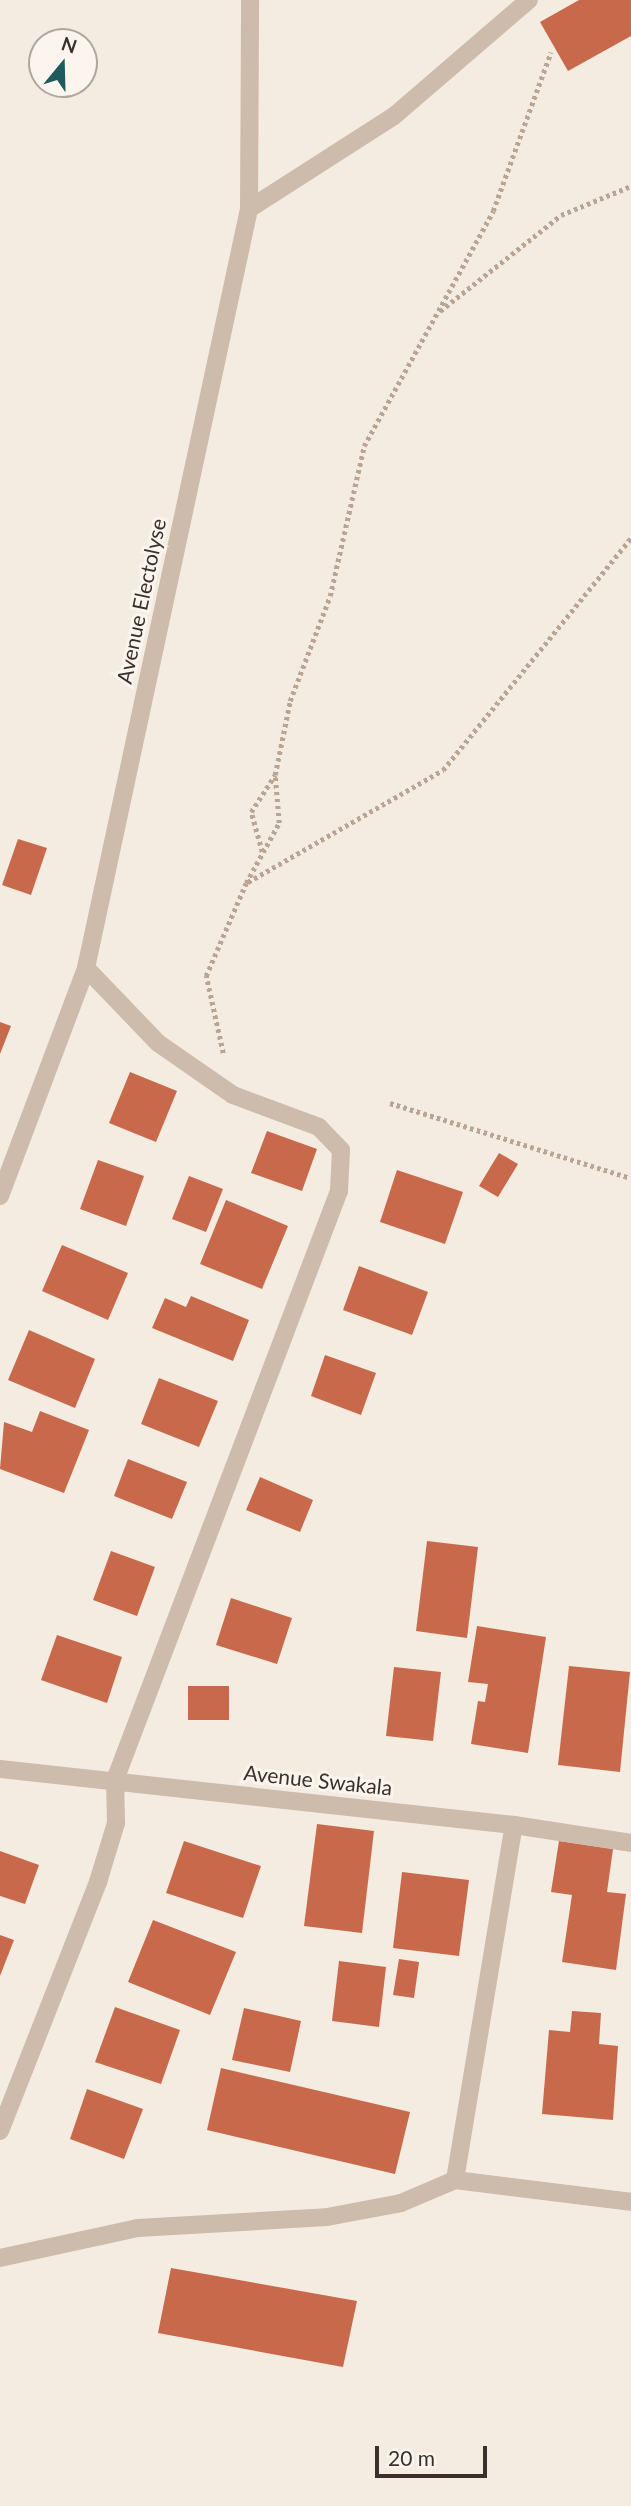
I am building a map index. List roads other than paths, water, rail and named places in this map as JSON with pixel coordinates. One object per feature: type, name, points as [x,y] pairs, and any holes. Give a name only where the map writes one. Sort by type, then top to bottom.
[{"type":"street","name":"Avenue Electolyse","points":[[0,1196],[86,968],[248,209],[250,0]]},
{"type":"street","points":[[248,209],[394,116],[528,0]]},
{"type":"street","points":[[0,2131],[98,1882],[116,1823],[115,1780],[339,1191],[341,1150],[319,1127],[233,1095],[158,1043],[86,968]]},
{"type":"street","name":"Avenue Swakala","points":[[0,1769],[514,1825],[631,1843]]},
{"type":"street","points":[[455,2180],[514,1825]]},
{"type":"street","points":[[0,2258],[138,2228],[327,2217],[401,2203],[455,2180],[631,2202]]}]
